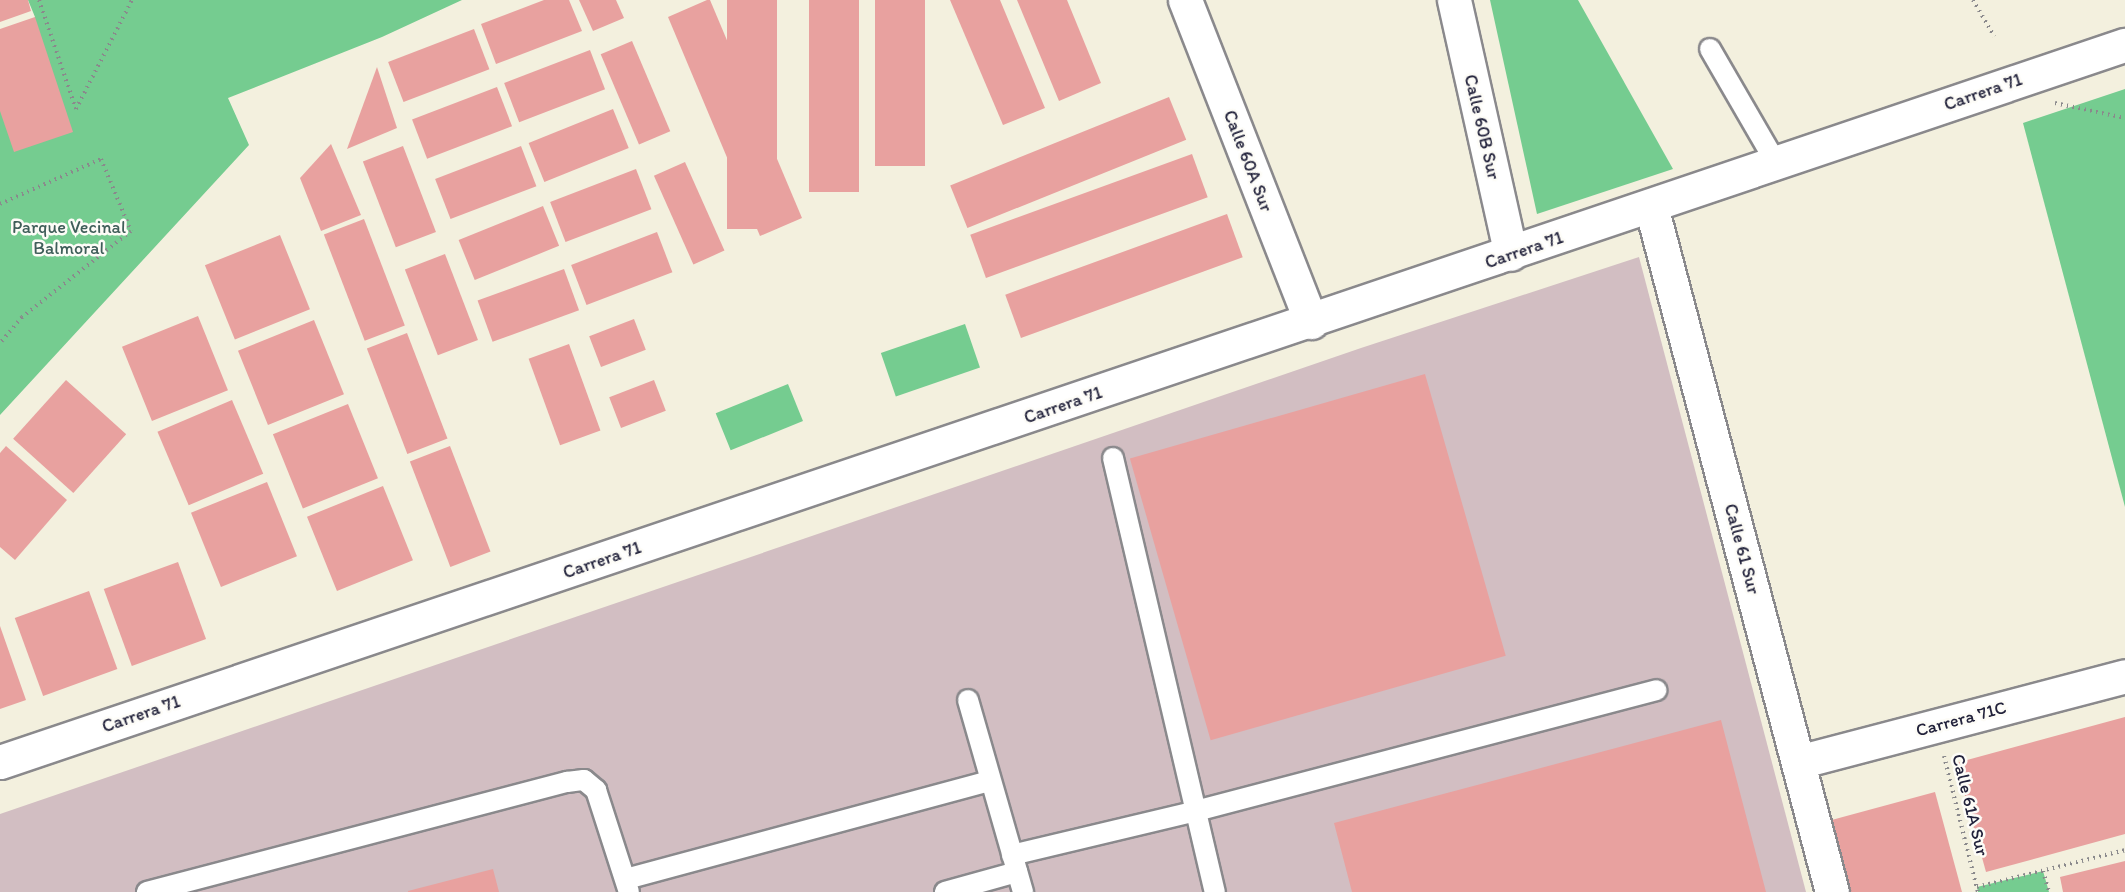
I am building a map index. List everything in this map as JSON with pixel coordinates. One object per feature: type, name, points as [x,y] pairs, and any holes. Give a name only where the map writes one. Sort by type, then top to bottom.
[{"type":"street","name":"Calle 60A Sur","points":[[1185,0],[1311,322]]},
{"type":"street","name":"Calle 60B Sur","points":[[1454,0],[1511,254]]},
{"type":"street","name":"Carrera 71","points":[[0,762],[1311,322],[2125,45]]},
{"type":"street","name":"Calle 61 Sur","points":[[1651,206],[1832,892]]},
{"type":"street","name":"Carrera 71C","points":[[1798,762],[2125,676]]},
{"type":"lane","points":[[1710,49],[1776,163]]},
{"type":"lane","points":[[1113,458],[1215,892]]},
{"type":"lane","points":[[945,892],[1014,864],[1196,811],[1656,690]]},
{"type":"lane","points":[[968,700],[989,781],[1023,892]]},
{"type":"lane","points":[[147,892],[567,782],[584,780],[596,790],[628,885],[989,781]]},
{"type":"path","points":[[39,0],[76,109],[132,0]]},
{"type":"path","points":[[1973,0],[1994,36]]},
{"type":"path","points":[[0,204],[101,159],[131,231],[22,317],[0,343]]},
{"type":"path","name":"Calle 61A Sur","points":[[1937,725],[1977,890]]},
{"type":"path","points":[[1977,890],[2125,850]]},
{"type":"path","points":[[2043,871],[2049,892]]},
{"type":"shaded area","points":[[1639,257],[1806,892],[0,892],[0,814],[1361,348]]},
{"type":"green space","name":"Parque Vecinal Balmoral","points":[[28,0],[462,0],[382,37],[228,98],[249,145],[0,415],[0,111],[35,17]]},
{"type":"green space","points":[[1490,0],[1578,0],[1673,169],[1537,214]]},
{"type":"green space","points":[[2125,89],[2125,507],[2023,123]]},
{"type":"green space","points":[[965,324],[980,367],[896,396],[881,353]]},
{"type":"green space","points":[[788,384],[803,421],[731,450],[716,413]]},
{"type":"green space","points":[[2043,871],[2049,892],[1978,892],[1977,887]]},
{"type":"building","points":[[0,0],[28,0],[31,11],[0,22]]},
{"type":"building","points":[[544,0],[569,0],[582,31],[496,64],[481,24]]},
{"type":"building","points":[[579,0],[616,0],[624,18],[593,31]]},
{"type":"building","points":[[710,0],[802,218],[760,236],[668,17]]},
{"type":"building","points":[[727,0],[777,0],[777,229],[727,229]]},
{"type":"building","points":[[809,0],[859,0],[859,192],[809,192]]},
{"type":"building","points":[[875,0],[925,0],[925,166],[875,166]]},
{"type":"building","points":[[950,0],[1000,0],[1045,108],[1003,125]]},
{"type":"building","points":[[1017,0],[1067,0],[1101,83],[1059,101]]},
{"type":"building","points":[[35,17],[73,132],[14,152],[0,111],[0,29]]},
{"type":"building","points":[[474,29],[489,69],[404,102],[388,62]]},
{"type":"building","points":[[632,41],[670,131],[639,144],[601,54]]},
{"type":"building","points":[[590,50],[605,89],[519,122],[504,83]]},
{"type":"building","points":[[377,67],[397,128],[347,149]]},
{"type":"building","points":[[497,87],[512,126],[427,159],[412,120]]},
{"type":"building","points":[[1169,97],[1186,140],[967,228],[950,185]]},
{"type":"building","points":[[613,109],[629,148],[544,182],[529,143]]},
{"type":"building","points":[[331,144],[361,215],[321,231],[300,178]]},
{"type":"building","points":[[403,146],[436,232],[396,247],[363,161]]},
{"type":"building","points":[[521,146],[536,186],[451,219],[435,179]]},
{"type":"building","points":[[1192,154],[1208,197],[986,278],[970,235]]},
{"type":"building","points":[[685,162],[724,251],[693,264],[654,176]]},
{"type":"building","points":[[636,169],[651,209],[566,242],[550,202]]},
{"type":"building","points":[[543,206],[559,246],[475,280],[459,240]]},
{"type":"building","points":[[1227,214],[1243,257],[1021,338],[1005,295]]},
{"type":"building","points":[[364,219],[405,325],[365,341],[324,234]]},
{"type":"building","points":[[657,232],[672,272],[587,305],[571,265]]},
{"type":"building","points":[[280,235],[310,309],[235,340],[205,265]]},
{"type":"building","points":[[445,254],[478,340],[438,355],[405,269]]},
{"type":"building","points":[[564,269],[579,310],[493,342],[478,300]]},
{"type":"building","points":[[198,316],[228,390],[152,421],[122,347]]},
{"type":"building","points":[[634,319],[646,350],[601,367],[589,336]]},
{"type":"building","points":[[314,320],[344,394],[268,425],[238,351]]},
{"type":"building","points":[[407,333],[447,438],[407,454],[367,348]]},
{"type":"building","points":[[569,344],[600,430],[560,445],[529,359]]},
{"type":"building","points":[[1425,374],[1506,656],[1211,740],[1130,459]]},
{"type":"building","points":[[66,380],[126,434],[73,493],[13,439]]},
{"type":"building","points":[[654,380],[666,411],[621,428],[609,397]]},
{"type":"building","points":[[232,400],[263,474],[189,505],[157,432]]},
{"type":"building","points":[[348,404],[378,478],[303,509],[273,434]]},
{"type":"building","points":[[6,446],[67,500],[15,560],[0,547],[0,453]]},
{"type":"building","points":[[450,446],[490,551],[450,567],[410,461]]},
{"type":"building","points":[[267,482],[297,556],[221,587],[191,513]]},
{"type":"building","points":[[383,486],[413,560],[337,591],[307,517]]},
{"type":"building","points":[[178,562],[206,639],[132,666],[104,589]]},
{"type":"building","points":[[89,591],[117,669],[43,696],[15,618]]},
{"type":"building","points":[[0,626],[26,700],[0,709]]},
{"type":"building","points":[[2125,717],[2125,834],[1986,872],[1956,763]]},
{"type":"building","points":[[1721,720],[1766,892],[1352,892],[1334,823]]},
{"type":"building","points":[[1935,792],[1962,892],[1847,892],[1828,821]]},
{"type":"building","points":[[2125,861],[2125,892],[2063,892],[2060,877]]},
{"type":"building","points":[[493,869],[499,892],[408,892],[408,891]]}]
